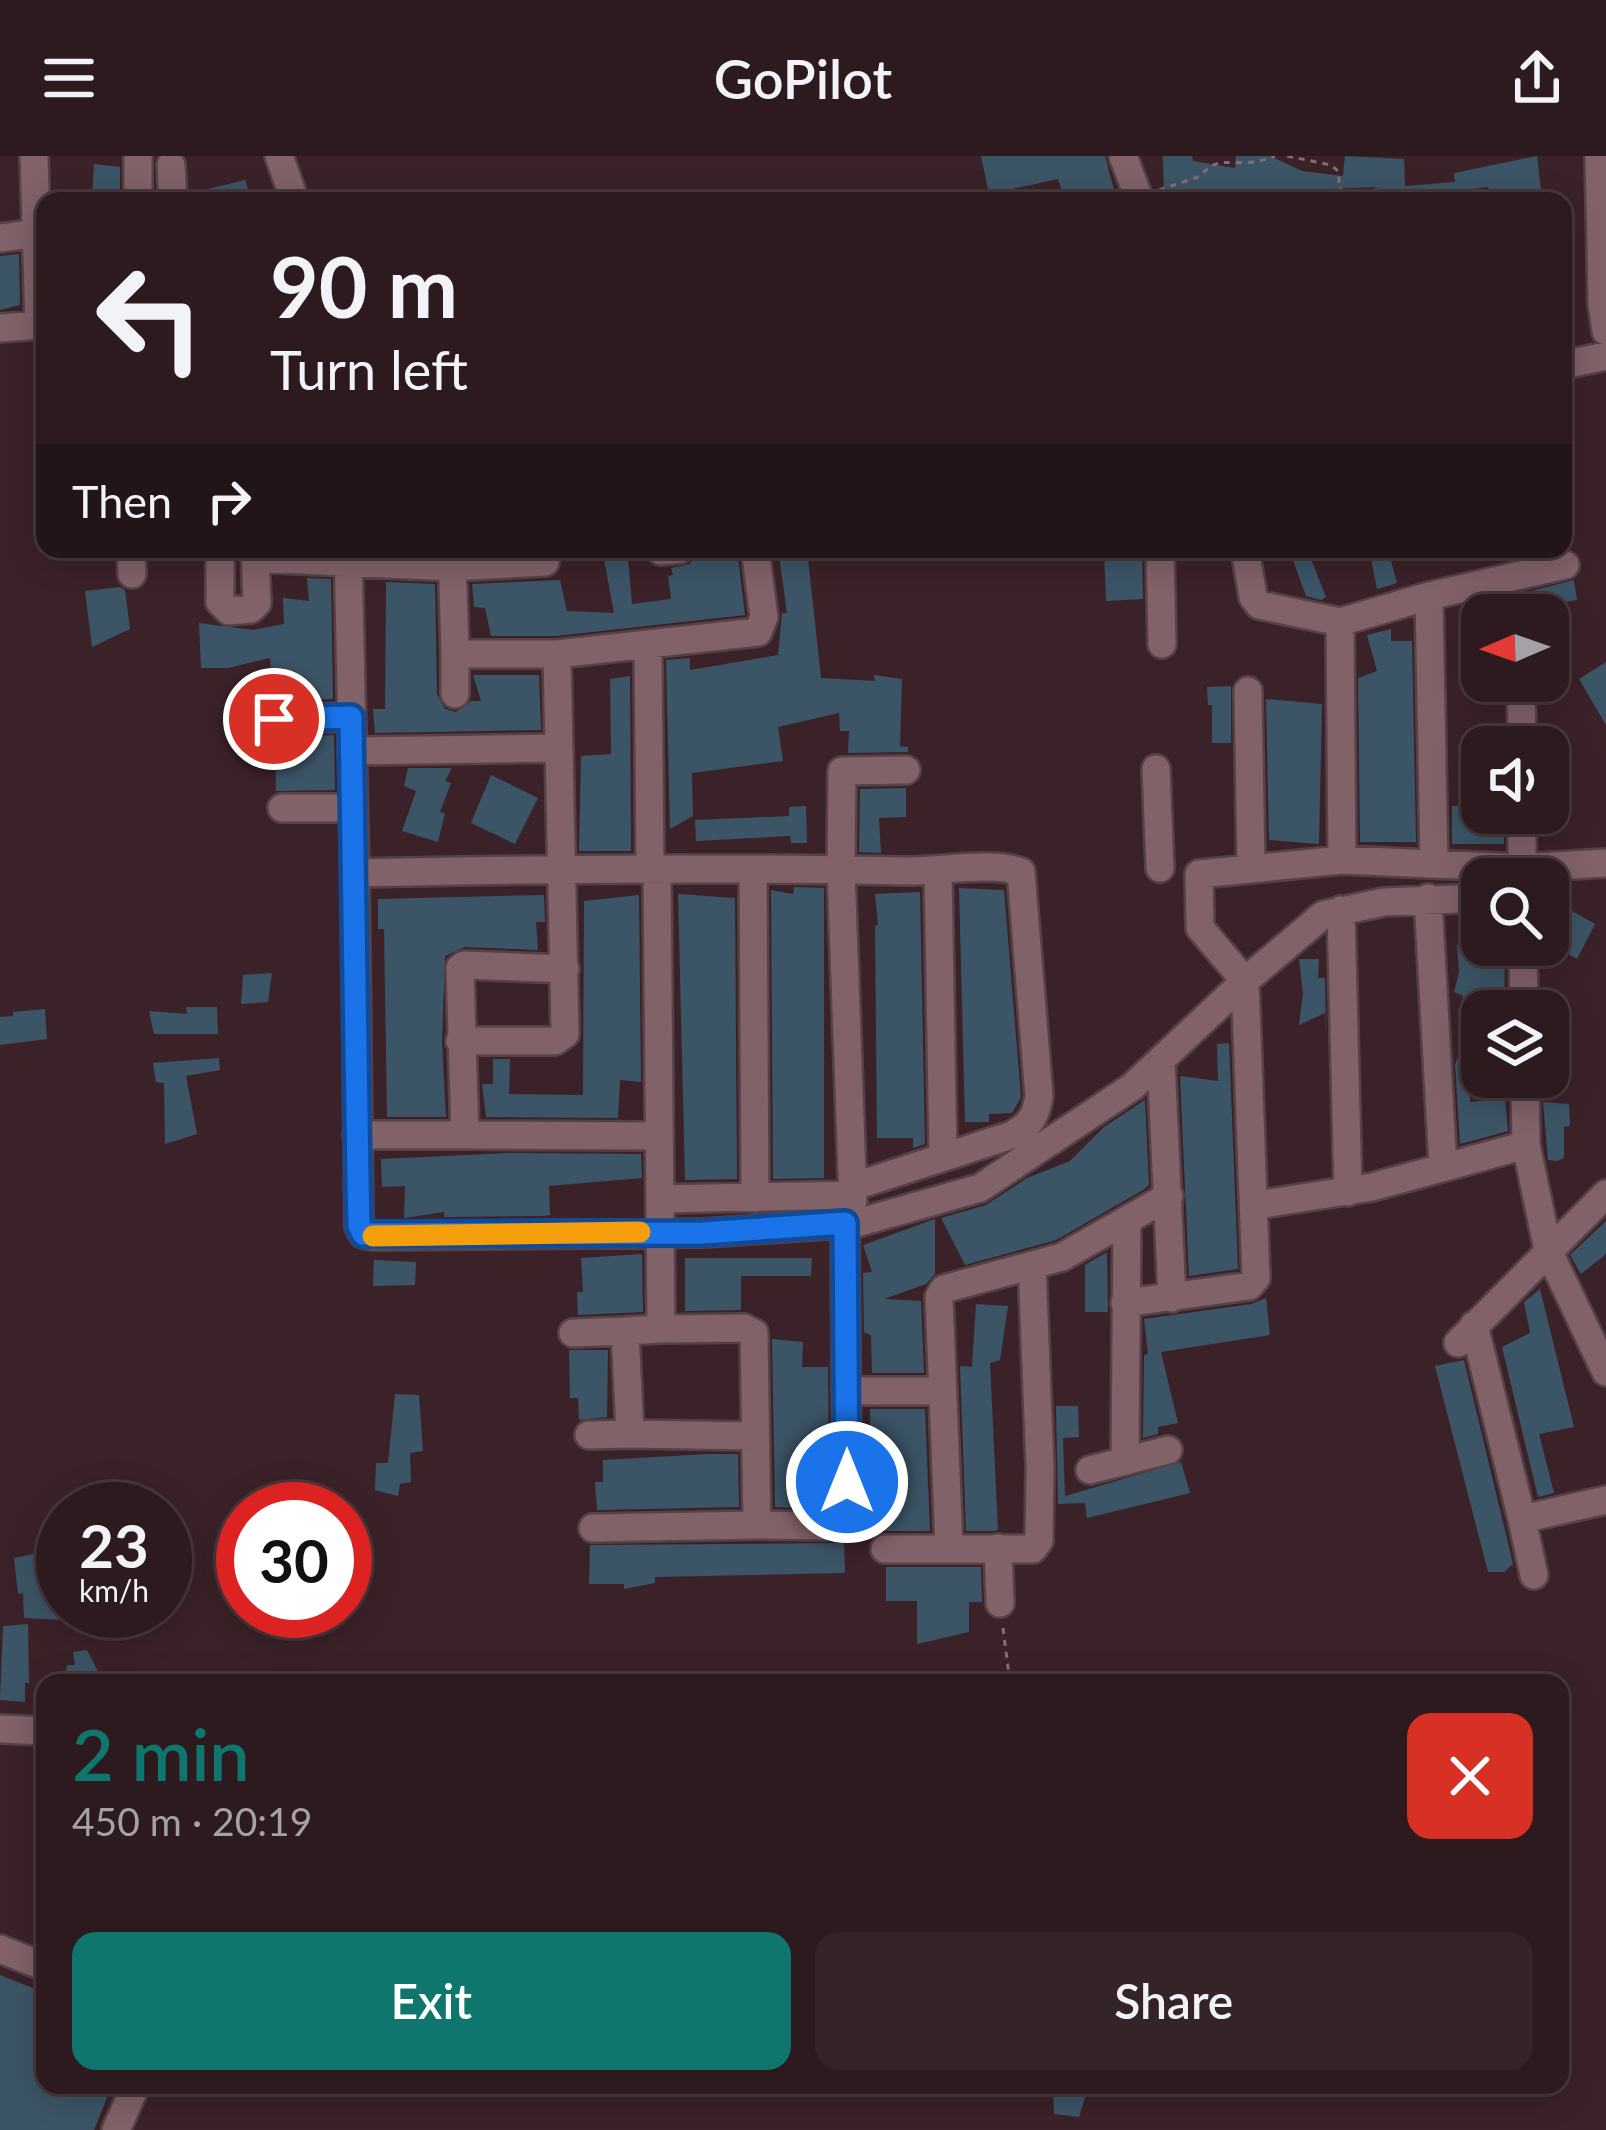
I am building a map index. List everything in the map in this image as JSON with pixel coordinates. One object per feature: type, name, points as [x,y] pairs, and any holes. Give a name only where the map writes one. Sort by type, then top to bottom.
[{"type":"street","points":[[34,156],[37,192]]},
{"type":"street","points":[[138,156],[138,192]]},
{"type":"street","points":[[279,156],[292,192]]},
{"type":"street","points":[[1123,156],[1136,192]]},
{"type":"street","points":[[1599,156],[1606,331]]},
{"type":"street","points":[[171,164],[173,192]]},
{"type":"street","points":[[0,238],[36,234]]},
{"type":"street","points":[[0,328],[36,325]]},
{"type":"street","points":[[1572,362],[1606,356]]},
{"type":"street","points":[[220,558],[220,602],[229,611],[250,609],[257,603],[256,558]]},
{"type":"street","points":[[348,558],[359,1226],[367,1236],[660,1232],[980,1188],[1132,1087],[1245,980],[1323,915],[1428,898],[1461,898]]},
{"type":"street","points":[[455,694],[452,558],[545,562]]},
{"type":"street","points":[[455,654],[557,654],[758,632],[764,616],[756,558]]},
{"type":"street","points":[[1160,558],[1162,644]]},
{"type":"street","points":[[1246,558],[1252,598],[1259,605],[1340,622],[1565,565]]},
{"type":"street","points":[[1429,596],[1433,863]]},
{"type":"street","points":[[1340,622],[1342,860]]},
{"type":"street","points":[[648,645],[661,1329]]},
{"type":"street","points":[[460,1041],[562,1040],[565,1034],[557,654]]},
{"type":"street","points":[[1248,691],[1251,866]]},
{"type":"street","points":[[274,719],[351,717]]},
{"type":"street","points":[[352,751],[556,748]]},
{"type":"street","points":[[1156,769],[1154,867],[1199,874],[1342,860],[1461,866]]},
{"type":"street","points":[[593,1528],[815,1526],[828,1521],[831,1491],[842,1489],[847,1482],[852,1207],[842,771],[906,770]]},
{"type":"street","points":[[282,808],[353,808]]},
{"type":"street","points":[[1569,867],[1606,862]]},
{"type":"street","points":[[355,873],[563,868],[938,872],[1009,868],[1021,872],[1039,1096],[1029,1125],[1012,1135],[943,1156],[852,1207],[755,1198],[660,1199]]},
{"type":"street","points":[[753,870],[755,1198]]},
{"type":"street","points":[[938,872],[943,1156]]},
{"type":"street","points":[[1125,1303],[1255,1282],[1245,980],[1200,928],[1199,874]]},
{"type":"street","points":[[1428,898],[1444,1167]]},
{"type":"street","points":[[1341,910],[1348,1192]]},
{"type":"street","points":[[465,1135],[460,968],[565,969]]},
{"type":"street","points":[[1161,1060],[1172,1298]]},
{"type":"street","points":[[1525,1098],[1526,1145],[1548,1250],[1594,1321],[1606,1372]]},
{"type":"street","points":[[357,1135],[659,1136]]},
{"type":"street","points":[[1256,1204],[1348,1192],[1526,1145]]},
{"type":"street","points":[[1534,1575],[1522,1519],[1466,1334],[1606,1194]]},
{"type":"street","points":[[949,1547],[939,1297],[944,1289],[1062,1257],[1169,1196]]},
{"type":"street","points":[[1125,1461],[1127,1223]]},
{"type":"street","points":[[885,1550],[1033,1549],[1039,1541],[1032,1265]]},
{"type":"street","points":[[573,1333],[744,1328],[754,1333],[757,1525]]},
{"type":"street","points":[[625,1331],[630,1434]]},
{"type":"street","points":[[846,1391],[942,1391]]},
{"type":"street","points":[[589,1435],[753,1436]]},
{"type":"street","points":[[1090,1470],[1168,1450]]},
{"type":"street","points":[[1522,1519],[1606,1500]]},
{"type":"street","points":[[998,1548],[1000,1603]]},
{"type":"street","points":[[0,1730],[36,1731]]},
{"type":"street","points":[[0,1949],[36,1963]]},
{"type":"street","points":[[116,2130],[132,2094]]},
{"type":"path","points":[[1158,192],[1201,176],[1207,161],[1214,158],[1253,162],[1275,156]]},
{"type":"path","points":[[1287,156],[1331,165],[1339,172],[1343,192]]},
{"type":"path","points":[[1000,1603],[1009,1674]]},
{"type":"building","points":[[981,156],[1105,156],[1115,192],[1062,192],[1058,179],[989,192]]},
{"type":"building","points":[[1163,156],[1192,156],[1193,161],[1235,168],[1236,156],[1270,156],[1302,171],[1343,176],[1345,156],[1404,159],[1405,186],[1455,182],[1454,173],[1537,156],[1541,192],[1489,192],[1488,187],[1457,192],[1366,192],[1379,187],[1328,192],[1164,192]]},
{"type":"building","points":[[94,164],[120,167],[120,192],[92,192]]},
{"type":"building","points":[[245,180],[249,192],[195,192]]},
{"type":"building","points":[[19,254],[20,305],[0,310],[0,256]]},
{"type":"building","points":[[628,558],[632,604],[671,599],[671,568],[690,564],[693,558],[738,558],[745,615],[556,636],[491,636],[485,608],[474,607],[472,584],[560,580],[567,611],[614,613],[604,559]]},
{"type":"building","points":[[779,558],[808,558],[821,678],[875,681],[874,675],[902,679],[900,746],[908,747],[908,752],[848,753],[849,731],[840,731],[839,713],[778,727],[783,761],[692,773],[693,816],[670,829],[666,660],[690,658],[690,670],[778,655],[782,613],[787,613]]},
{"type":"building","points":[[1104,558],[1142,558],[1143,599],[1106,601]]},
{"type":"building","points":[[1292,558],[1311,558],[1326,597],[1306,596]]},
{"type":"building","points":[[1371,558],[1390,558],[1397,583],[1377,589]]},
{"type":"building","points":[[307,578],[331,579],[333,699],[273,701],[270,658],[228,668],[201,668],[199,623],[253,630],[284,624],[283,598],[309,601]]},
{"type":"building","points":[[1574,580],[1577,600],[1569,601],[1569,594],[1519,594]]},
{"type":"building","points":[[386,582],[435,584],[437,694],[445,709],[456,712],[471,701],[481,701],[473,675],[539,675],[541,730],[375,733],[373,709],[385,709]]},
{"type":"building","points":[[125,590],[130,629],[92,647],[85,591]]},
{"type":"building","points":[[1391,629],[1391,641],[1412,641],[1416,842],[1360,842],[1358,678],[1377,671],[1367,635]]},
{"type":"building","points":[[1606,662],[1606,725],[1579,679]]},
{"type":"building","points":[[630,676],[631,851],[579,851],[581,756],[611,754],[610,679]]},
{"type":"building","points":[[1231,686],[1231,743],[1212,743],[1207,687]]},
{"type":"building","points":[[1266,699],[1322,704],[1319,844],[1269,840]]},
{"type":"building","points":[[334,735],[335,790],[276,791],[275,737]]},
{"type":"building","points":[[408,768],[452,768],[445,781],[451,783],[440,812],[445,813],[438,842],[402,831],[416,791],[404,786]]},
{"type":"building","points":[[491,775],[538,798],[515,844],[471,823]]},
{"type":"building","points":[[906,788],[906,817],[879,818],[881,853],[859,852],[860,789]]},
{"type":"building","points":[[806,806],[807,843],[791,843],[790,836],[696,841],[695,820],[789,816],[789,807]]},
{"type":"building","points":[[1452,806],[1461,806],[1461,834],[1504,834],[1504,844],[1452,844]]},
{"type":"building","points":[[794,887],[824,888],[824,1178],[773,1179],[771,890],[793,894]]},
{"type":"building","points":[[959,888],[1004,890],[1021,1097],[1012,1113],[989,1114],[989,1122],[965,1122]]},
{"type":"building","points":[[920,892],[925,1144],[913,1148],[913,1138],[877,1138],[875,894]]},
{"type":"building","points":[[678,894],[735,898],[737,1179],[685,1180]]},
{"type":"building","points":[[544,895],[545,922],[536,922],[538,950],[465,947],[445,956],[446,1117],[387,1117],[384,929],[378,929],[378,899]]},
{"type":"building","points":[[639,895],[641,1082],[620,1080],[618,1118],[486,1117],[482,1084],[493,1084],[493,1059],[510,1059],[509,1094],[583,1095],[584,901]]},
{"type":"building","points":[[1569,909],[1595,924],[1577,959],[1569,954]]},
{"type":"building","points":[[1457,945],[1461,945],[1461,966],[1505,966],[1504,990],[1461,990],[1461,995],[1454,992],[1459,972]]},
{"type":"building","points":[[1299,959],[1319,959],[1318,978],[1325,978],[1326,1038],[1325,1013],[1299,1025],[1303,993]]},
{"type":"building","points":[[272,973],[268,1002],[241,1004],[243,975]]},
{"type":"building","points":[[186,1007],[217,1007],[218,1034],[154,1034],[149,1011],[187,1014]]},
{"type":"building","points":[[45,1009],[47,1039],[0,1045],[0,1017]]},
{"type":"building","points":[[1461,1033],[1461,1098],[1470,1098],[1470,1102],[1505,1098],[1508,1131],[1460,1144],[1455,1065]]},
{"type":"building","points":[[1229,1043],[1238,1269],[1189,1276],[1180,1076],[1218,1081],[1217,1044]]},
{"type":"building","points":[[219,1058],[220,1070],[186,1076],[197,1134],[165,1144],[164,1083],[156,1082],[153,1063]]},
{"type":"building","points":[[1145,1100],[1149,1185],[1056,1240],[965,1265],[941,1218],[986,1205],[1027,1178],[1070,1161],[1104,1127]]},
{"type":"building","points":[[1543,1102],[1569,1104],[1564,1158],[1557,1161],[1548,1160]]},
{"type":"building","points":[[641,1154],[642,1178],[549,1186],[550,1215],[543,1216],[444,1217],[444,1212],[404,1218],[405,1186],[382,1187],[381,1159]]},
{"type":"building","points":[[935,1219],[935,1274],[926,1284],[884,1299],[921,1301],[924,1373],[872,1373],[871,1335],[864,1332],[863,1273],[872,1272],[863,1245]]},
{"type":"building","points":[[1606,1221],[1606,1254],[1581,1274],[1570,1255]]},
{"type":"building","points":[[1107,1252],[1108,1312],[1085,1312],[1085,1265]]},
{"type":"building","points":[[642,1254],[643,1312],[578,1315],[577,1292],[583,1292],[581,1258]]},
{"type":"building","points":[[685,1258],[812,1258],[811,1276],[741,1276],[741,1310],[685,1311]]},
{"type":"building","points":[[374,1260],[416,1262],[415,1285],[373,1286]]},
{"type":"building","points":[[1540,1289],[1574,1427],[1539,1434],[1554,1493],[1538,1497],[1502,1347],[1530,1333],[1524,1302]]},
{"type":"building","points":[[1266,1298],[1270,1335],[1161,1352],[1178,1423],[1158,1427],[1158,1434],[1143,1438],[1144,1355],[1148,1354],[1144,1319]]},
{"type":"building","points":[[976,1304],[1008,1306],[1000,1360],[990,1363],[998,1530],[994,1531],[966,1531],[960,1366],[972,1367]]},
{"type":"building","points":[[772,1339],[803,1342],[802,1367],[828,1367],[829,1473],[815,1484],[799,1485],[798,1508],[775,1507]]},
{"type":"building","points":[[569,1350],[608,1350],[607,1417],[579,1420],[578,1398],[570,1398]]},
{"type":"building","points":[[1464,1360],[1513,1564],[1504,1572],[1488,1572],[1435,1366]]},
{"type":"building","points":[[395,1394],[419,1395],[423,1451],[410,1453],[411,1482],[400,1484],[398,1496],[375,1490],[376,1463],[388,1463]]},
{"type":"building","points":[[1056,1406],[1078,1406],[1079,1437],[1063,1438],[1065,1496],[1181,1462],[1190,1493],[1087,1518],[1085,1503],[1058,1504]]},
{"type":"building","points":[[870,1409],[925,1409],[930,1531],[885,1531],[882,1498],[869,1498]]},
{"type":"building","points":[[738,1454],[739,1507],[597,1510],[595,1482],[603,1482],[603,1460]]},
{"type":"building","points":[[844,1543],[845,1573],[655,1577],[655,1583],[624,1589],[624,1584],[589,1584],[590,1545]]},
{"type":"building","points":[[36,1554],[36,1619],[24,1618],[14,1558]]},
{"type":"building","points":[[886,1567],[981,1567],[982,1602],[969,1602],[969,1632],[917,1644],[917,1601],[886,1601]]},
{"type":"building","points":[[28,1624],[25,1702],[0,1700],[3,1626]]},
{"type":"building","points":[[87,1650],[99,1674],[66,1674],[67,1665],[75,1665],[73,1652]]},
{"type":"building","points":[[0,1975],[36,1989],[36,2094],[108,2094],[94,2130],[0,2130]]},
{"type":"building","points":[[1053,2094],[1086,2094],[1079,2117],[1054,2114]]},
{"type":"slow traffic","points":[[373,1236],[640,1232]]},
{"type":"route","points":[[274,719],[351,717],[359,1226],[363,1234],[703,1233],[845,1223],[847,1482]]}]
